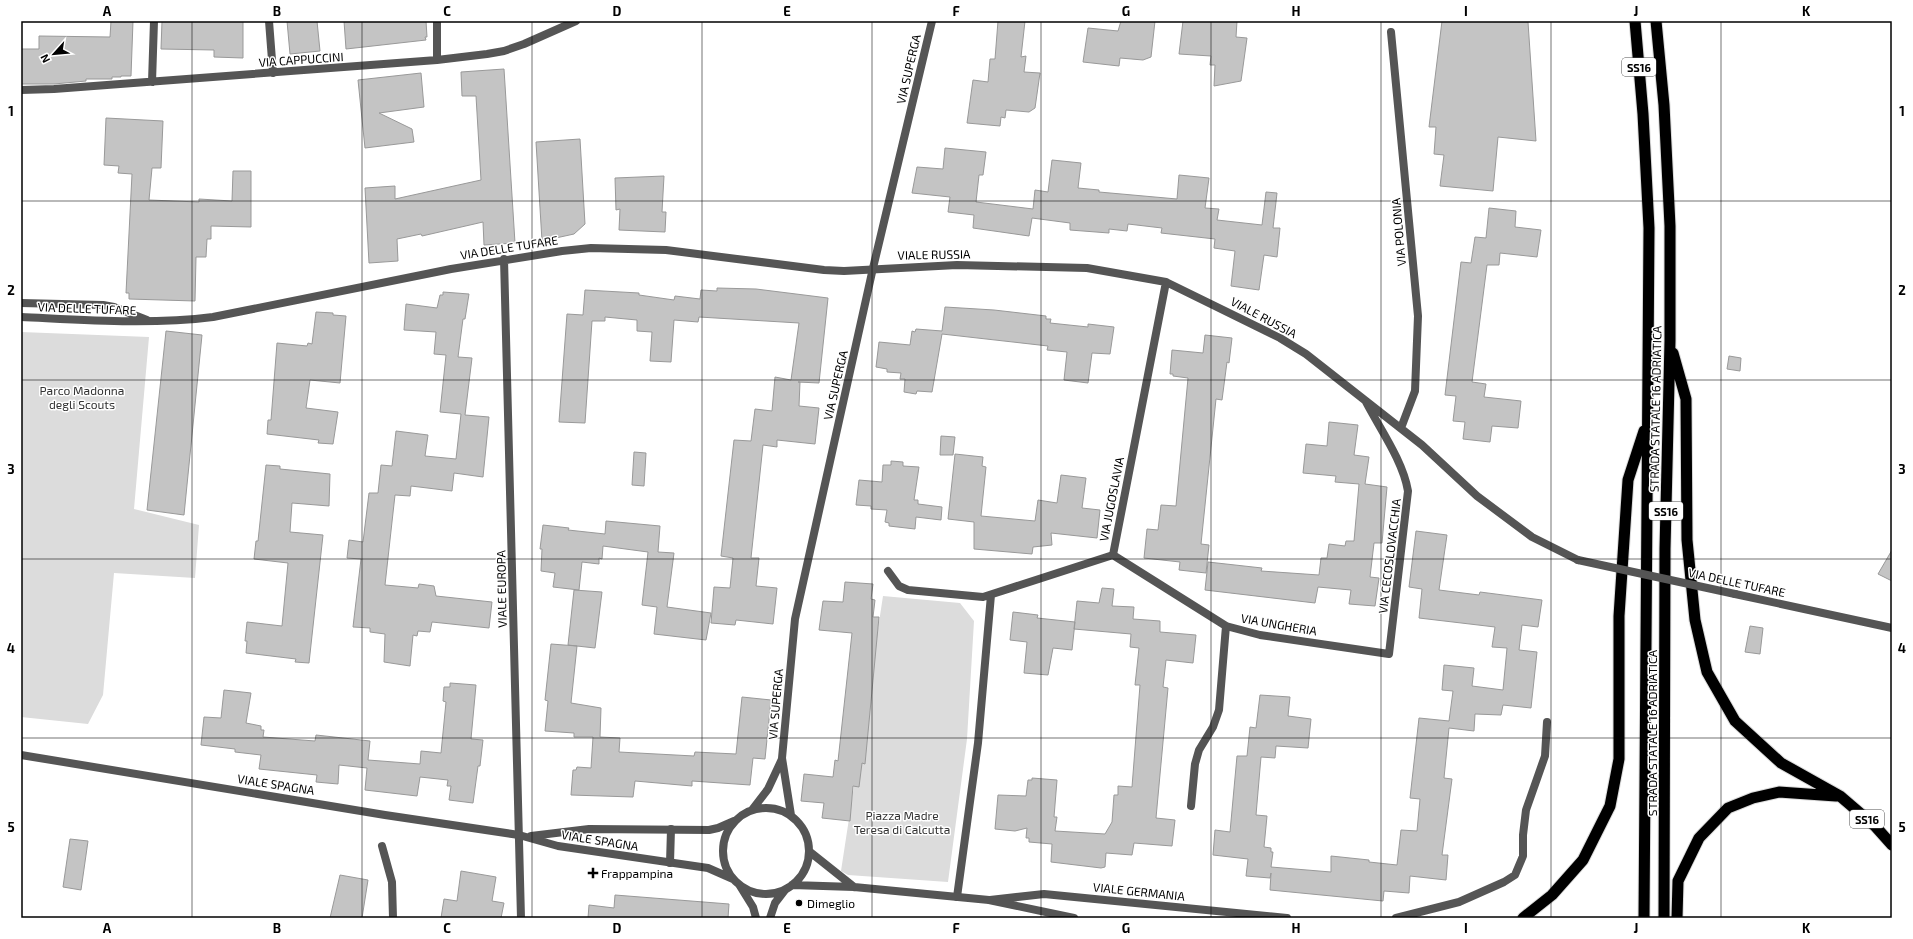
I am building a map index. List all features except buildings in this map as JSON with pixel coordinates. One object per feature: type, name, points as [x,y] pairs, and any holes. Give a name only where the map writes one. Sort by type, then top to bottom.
[{"type":"highway","name":"STRADA STATALE 16 ADRIATICA","points":[[1635,21],[1643,114],[1649,228],[1644,918]]},
{"type":"highway","name":"STRADA STATALE 16 ADRIATICA","points":[[1656,21],[1664,105],[1670,226],[1670,341],[1665,550],[1664,918]]},
{"type":"highway","name":"SS16","points":[[1670,341],[1686,399],[1687,540],[1695,620],[1707,672],[1734,721],[1781,762],[1840,796],[1875,826],[1892,845]]},
{"type":"highway","name":"SS16","points":[[1523,918],[1552,895],[1583,860],[1610,806],[1619,759],[1619,616],[1628,480],[1647,421]]},
{"type":"highway","name":"SS16","points":[[1677,918],[1678,881],[1699,838],[1728,808],[1754,798],[1779,792],[1840,796]]},
{"type":"street","points":[[152,82],[154,21]]},
{"type":"street","points":[[269,21],[273,73]]},
{"type":"street","points":[[437,21],[437,60]]},
{"type":"street","name":"VIA CAPPUCCINI","points":[[21,90],[152,82],[437,60],[504,51],[550,34],[576,21]]},
{"type":"street","name":"VIA SUPERGA","points":[[792,815],[782,758],[795,619],[873,268],[932,21]]},
{"type":"street","name":"VIA POLONIA","points":[[1391,32],[1418,316],[1415,391],[1402,428]]},
{"type":"street","name":"VIA DELLE TUFARE","points":[[21,317],[152,322],[213,317],[504,260],[591,248],[666,250],[824,270],[844,271],[873,268]]},
{"type":"street","name":"VIALE EUROPA","points":[[504,260],[523,836],[521,918]]},
{"type":"street","name":"VIALE RUSSIA","points":[[873,268],[957,265],[1087,268],[1166,282],[1280,338],[1306,354],[1422,444],[1477,496],[1532,537],[1578,560]]},
{"type":"street","name":"VIA JUGOSLAVIA","points":[[888,571],[899,586],[908,590],[974,597],[991,595],[1113,555],[1166,282]]},
{"type":"street","name":"VIA DELLE TUFARE","points":[[21,303],[103,305],[114,307],[152,322]]},
{"type":"street","name":"VIA CECOSLOVACCHIA","points":[[1364,399],[1406,479],[1408,491],[1389,654]]},
{"type":"street","name":"VIA UNGHERIA","points":[[1113,555],[1226,626],[1260,635],[1389,654]]},
{"type":"street","name":"VIA DELLE TUFARE","points":[[1578,560],[1892,628]]},
{"type":"street","points":[[957,897],[978,743],[991,595]]},
{"type":"street","points":[[1191,806],[1195,764],[1199,750],[1213,727],[1219,710],[1226,626]]},
{"type":"street","points":[[1396,918],[1458,902],[1504,882],[1515,875],[1523,856],[1523,835],[1526,810],[1545,756],[1547,722]]},
{"type":"street","name":"VIALE SPAGNA","points":[[21,755],[384,815],[523,836],[558,846],[708,868],[733,879]]},
{"type":"street","name":"VIA SUPERGA","points":[[752,810],[768,789],[782,758]]},
{"type":"street","points":[[756,918],[753,907],[740,886],[727,870],[723,859],[723,846],[725,835],[734,821],[752,810],[770,807],[782,810],[792,815],[801,825],[808,838],[810,852],[803,874],[775,904],[770,918]]},
{"type":"street","name":"VIALE SPAGNA","points":[[523,836],[589,829],[709,830],[734,821]]},
{"type":"street","points":[[670,863],[671,829]]},
{"type":"street","points":[[382,846],[392,882],[393,918]]},
{"type":"street","points":[[810,852],[854,887]]},
{"type":"street","points":[[740,886],[758,894],[771,894],[789,888]]},
{"type":"street","name":"VIALE GERMANIA","points":[[789,888],[854,887],[989,900],[1074,918]]},
{"type":"street","name":"VIALE GERMANIA","points":[[989,900],[1044,894],[1287,918]]},
{"type":"green space","name":"Parco Madonna degli Scouts","points":[[21,332],[149,337],[134,509],[199,525],[195,578],[114,573],[103,695],[88,724],[21,717]]},
{"type":"green space","name":"Piazza Madre Teresa di Calcutta","points":[[883,596],[960,603],[974,621],[967,739],[948,882],[848,875],[841,871]]},
{"type":"place","name":"Frappampina","points":[[593,873]]},
{"type":"place","name":"Dimeglio","points":[[799,903]]}]
